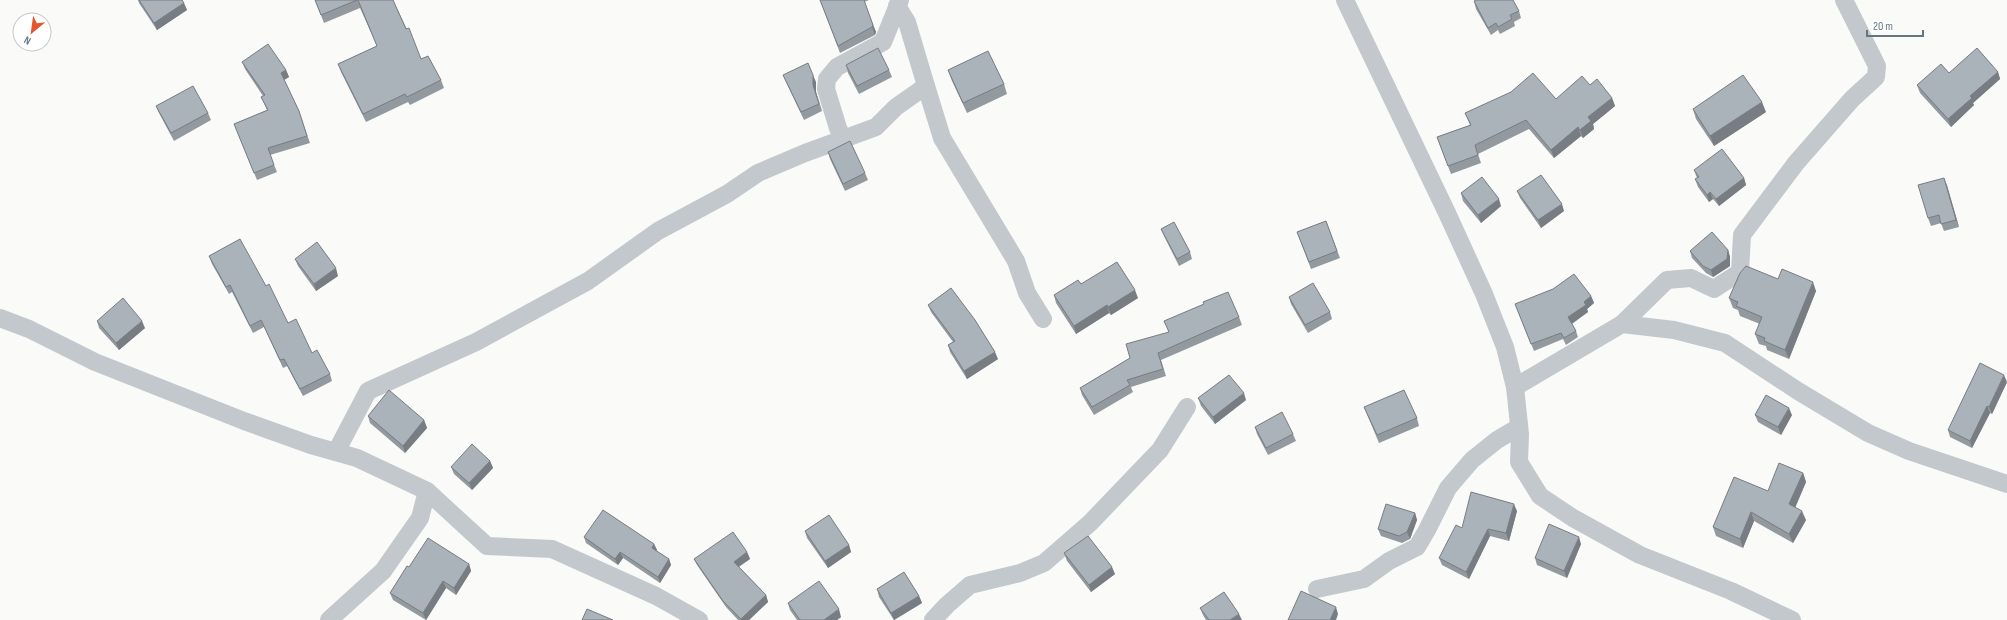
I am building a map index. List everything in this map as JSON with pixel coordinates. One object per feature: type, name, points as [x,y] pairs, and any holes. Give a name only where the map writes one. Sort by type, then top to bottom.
[{"type":"street","points":[[1345,0],[1484,294],[1505,347],[1516,387],[1519,427],[1519,462],[1540,496],[1573,518],[1640,555],[1731,591],[1792,620]]},
{"type":"street","points":[[1516,387],[1622,324],[1667,280],[1691,278],[1714,289],[1740,272],[1742,235],[1796,163],[1852,99],[1876,77],[1876,66],[1844,0]]},
{"type":"street","points":[[898,3],[907,22],[942,138],[1016,261],[1027,293],[1043,319]]},
{"type":"street","points":[[843,139],[826,89],[827,79],[837,67],[883,42],[898,3]]},
{"type":"street","points":[[336,452],[368,391],[476,342],[588,281],[658,231],[727,194],[758,173],[876,127],[896,107],[926,86]]},
{"type":"street","points":[[0,318],[29,329],[95,362],[236,418],[311,445],[357,458],[427,491],[486,546],[552,549],[649,593],[700,620]]},
{"type":"street","points":[[1622,324],[1674,330],[1725,343],[1798,391],[1868,433],[1909,451],[2007,484]]},
{"type":"street","points":[[933,620],[947,605],[970,585],[1020,573],[1044,562],[1049,558],[1090,523],[1160,450],[1187,407]]},
{"type":"street","points":[[1317,589],[1364,579],[1389,561],[1417,547],[1448,488],[1472,460],[1497,440],[1519,427]]},
{"type":"street","points":[[328,620],[383,571],[420,518],[427,491]]},
{"type":"building","points":[[139,0],[182,0],[184,3],[154,23]]},
{"type":"building","points":[[315,0],[357,0],[321,15]]},
{"type":"building","points":[[358,0],[393,0],[406,29],[409,28],[421,59],[428,56],[441,80],[407,97],[405,94],[363,114],[338,64],[377,46]]},
{"type":"building","points":[[820,0],[864,0],[873,25],[872,27],[838,46]]},
{"type":"building","points":[[1513,0],[1519,11],[1510,15],[1512,19],[1498,27],[1496,23],[1488,28],[1474,1]]},
{"type":"building","points":[[268,44],[286,70],[281,73],[299,111],[307,136],[268,148],[274,165],[254,173],[234,124],[268,110],[261,97],[265,95],[242,62]]},
{"type":"building","points":[[878,48],[889,70],[857,86],[846,65]]},
{"type":"building","points":[[1977,48],[1998,72],[1970,96],[1972,98],[1948,119],[1917,85],[1941,64],[1949,73]]},
{"type":"building","points":[[988,51],[1004,84],[963,103],[948,70]]},
{"type":"building","points":[[808,63],[813,75],[813,85],[819,104],[801,112],[783,75]]},
{"type":"building","points":[[1533,73],[1556,99],[1582,76],[1590,85],[1597,79],[1612,98],[1588,117],[1591,121],[1580,130],[1578,127],[1551,150],[1526,120],[1475,145],[1478,155],[1448,166],[1437,137],[1471,125],[1465,113],[1511,92]]},
{"type":"building","points":[[1743,75],[1762,102],[1710,136],[1693,109]]},
{"type":"building","points":[[193,86],[208,113],[171,133],[156,106]]},
{"type":"building","points":[[850,141],[865,173],[843,184],[828,152]]},
{"type":"building","points":[[1722,149],[1744,178],[1716,199],[1710,192],[1707,195],[1695,179],[1699,177],[1694,170]]},
{"type":"building","points":[[1541,175],[1562,204],[1538,220],[1517,191]]},
{"type":"building","points":[[1482,177],[1499,199],[1478,215],[1461,193]]},
{"type":"building","points":[[1944,178],[1956,220],[1941,224],[1939,215],[1928,218],[1918,185]]},
{"type":"building","points":[[1326,221],[1337,251],[1309,262],[1297,232]]},
{"type":"building","points":[[1174,222],[1190,252],[1177,259],[1161,229]]},
{"type":"building","points":[[1712,232],[1728,250],[1727,259],[1711,270],[1703,266],[1690,251]]},
{"type":"building","points":[[240,239],[266,286],[269,284],[288,323],[296,319],[312,353],[317,350],[330,374],[300,389],[284,359],[280,360],[261,320],[250,326],[230,285],[226,287],[209,256]]},
{"type":"building","points":[[317,242],[336,268],[314,284],[295,259]]},
{"type":"building","points":[[1117,262],[1135,290],[1108,307],[1107,305],[1074,326],[1054,295],[1078,280],[1081,284]]},
{"type":"building","points":[[1746,266],[1778,279],[1782,269],[1813,282],[1785,350],[1764,341],[1765,338],[1755,334],[1762,317],[1736,306],[1738,302],[1729,298],[1740,273]]},
{"type":"building","points":[[1574,274],[1591,296],[1584,302],[1586,305],[1568,317],[1576,331],[1564,338],[1561,333],[1531,344],[1515,304],[1553,289]]},
{"type":"building","points":[[1313,283],[1330,312],[1305,325],[1289,297]]},
{"type":"building","points":[[951,288],[975,320],[995,352],[964,371],[948,345],[955,341],[928,305]]},
{"type":"building","points":[[1228,292],[1239,317],[1158,353],[1163,369],[1127,380],[1130,385],[1092,407],[1080,388],[1130,358],[1126,344],[1169,332],[1164,321],[1204,304],[1203,302]]},
{"type":"building","points":[[123,298],[142,321],[116,343],[97,321]]},
{"type":"building","points":[[1980,363],[2004,375],[1989,407],[1987,406],[1970,441],[1948,430]]},
{"type":"building","points":[[1229,375],[1244,393],[1213,417],[1198,398]]},
{"type":"building","points":[[389,390],[424,420],[403,446],[368,416]]},
{"type":"building","points":[[1404,390],[1417,418],[1377,435],[1364,407]]},
{"type":"building","points":[[1766,395],[1789,408],[1778,427],[1755,415]]},
{"type":"building","points":[[1282,412],[1293,434],[1266,448],[1255,427]]},
{"type":"building","points":[[472,444],[490,461],[469,483],[451,467]]},
{"type":"building","points":[[1779,463],[1803,473],[1789,504],[1802,511],[1789,534],[1751,512],[1740,539],[1713,527],[1734,477],[1768,491]]},
{"type":"building","points":[[1471,492],[1514,504],[1506,533],[1488,529],[1466,572],[1439,558],[1456,525],[1462,528]]},
{"type":"building","points":[[1386,504],[1415,513],[1407,532],[1399,536],[1378,529]]},
{"type":"building","points":[[603,510],[654,544],[652,548],[669,559],[658,577],[620,552],[615,559],[584,537]]},
{"type":"building","points":[[829,515],[849,545],[825,561],[805,531]]},
{"type":"building","points":[[1549,524],[1579,537],[1564,571],[1535,558]]},
{"type":"building","points":[[733,532],[747,552],[734,562],[766,595],[741,619],[723,601],[694,559]]},
{"type":"building","points":[[1088,536],[1112,567],[1089,585],[1064,553]]},
{"type":"building","points":[[428,538],[469,564],[454,588],[443,581],[423,613],[390,593],[407,566],[409,567]]},
{"type":"building","points":[[904,572],[919,596],[891,613],[877,589]]},
{"type":"building","points":[[819,581],[839,609],[824,620],[800,620],[788,603]]},
{"type":"building","points":[[1301,591],[1336,607],[1330,620],[1288,620]]},
{"type":"building","points":[[1224,592],[1239,614],[1230,620],[1209,620],[1200,608]]},
{"type":"building","points":[[587,609],[613,620],[582,620]]}]
